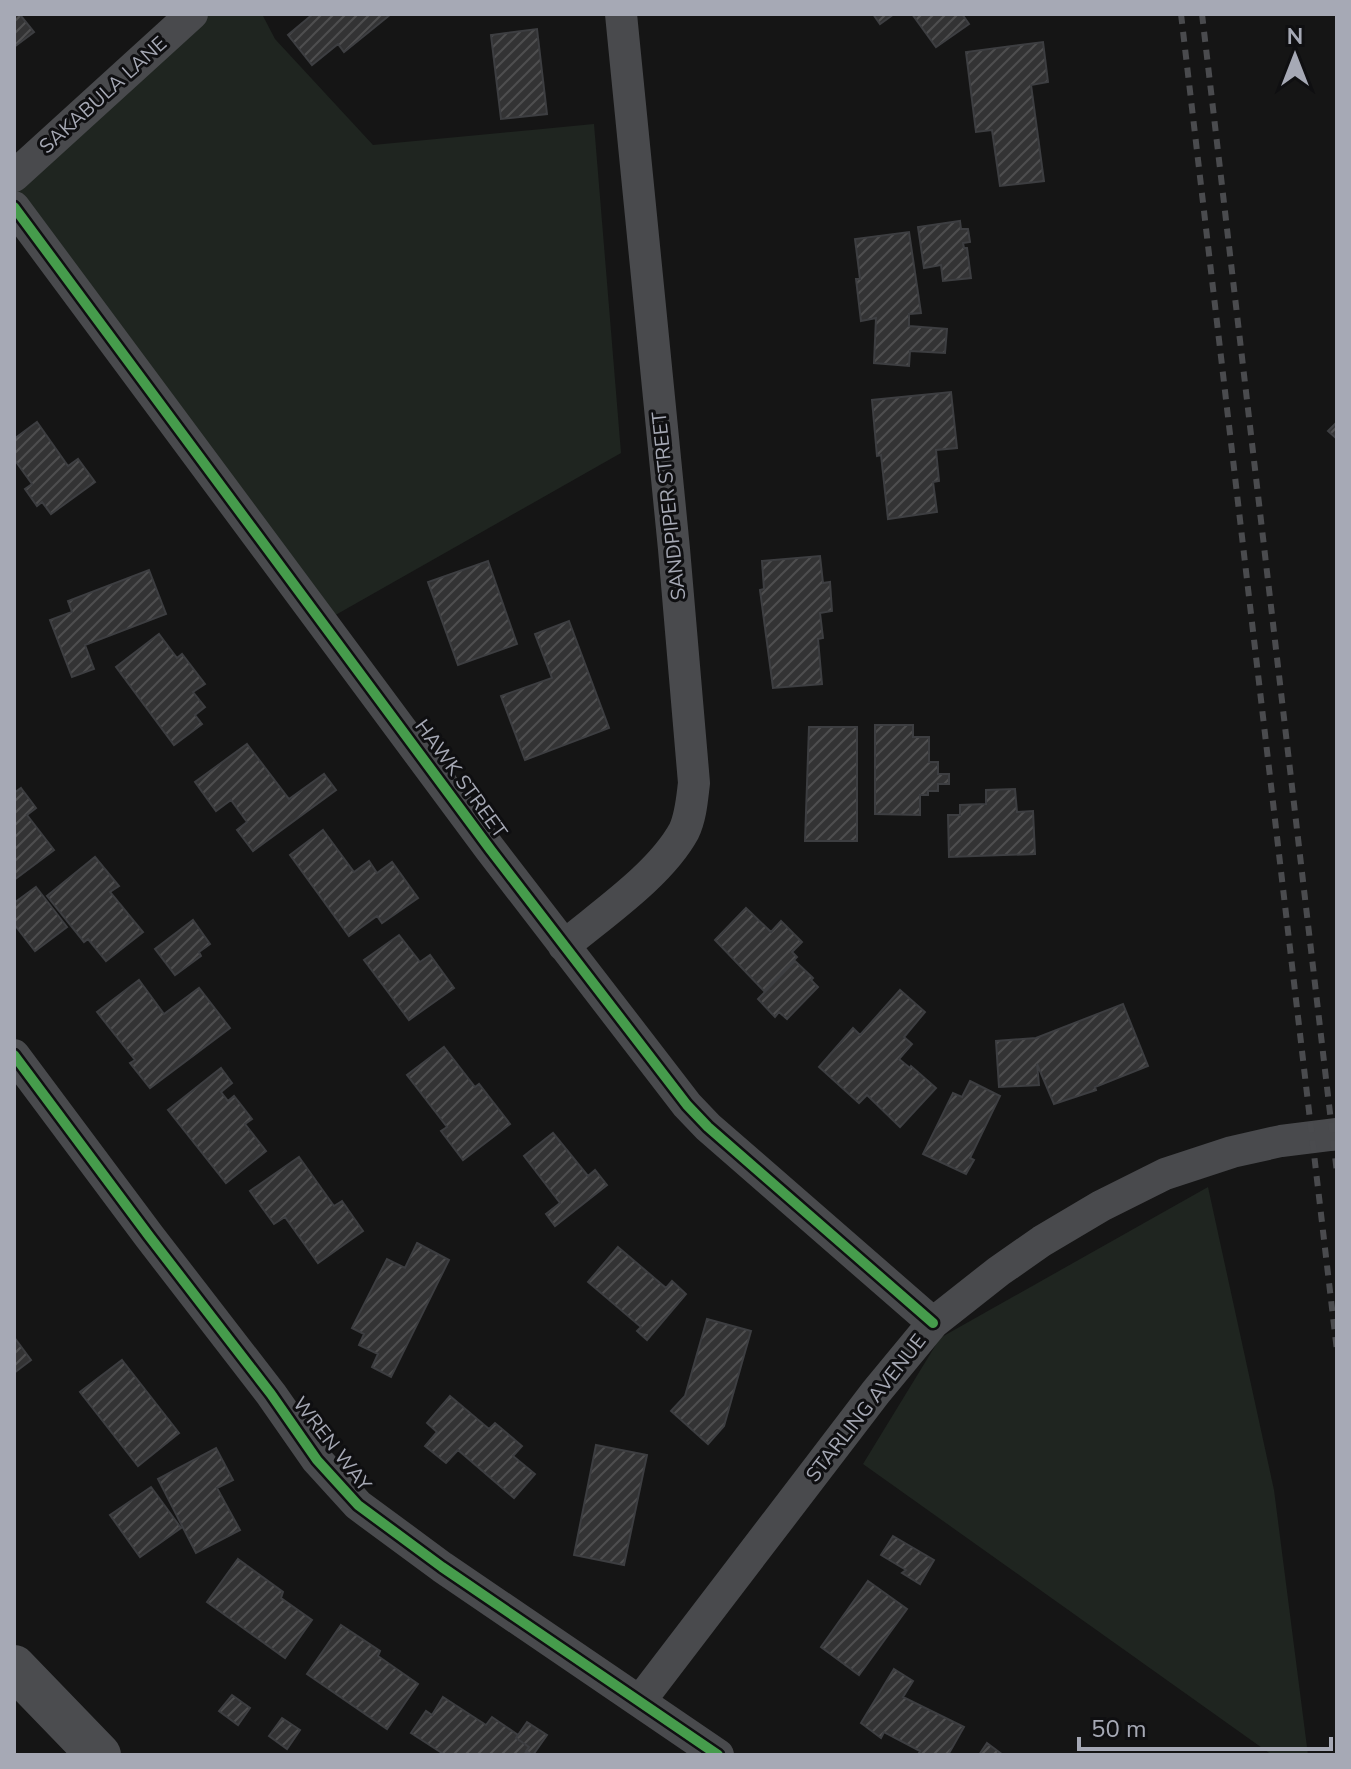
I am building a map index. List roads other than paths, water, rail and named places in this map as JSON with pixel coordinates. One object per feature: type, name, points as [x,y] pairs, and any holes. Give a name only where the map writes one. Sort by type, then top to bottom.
[{"type":"highway","points":[[14,1667],[99,1755]]},
{"type":"street","name":"SAKABULA LANE","points":[[14,176],[192,14]]},
{"type":"street","name":"SANDPIPER STREET","points":[[564,946],[643,879],[677,841],[690,816],[694,783],[673,534],[621,14]]},
{"type":"street","name":"HAWK STREET","points":[[14,207],[564,946],[699,1119],[933,1323]]},
{"type":"street","name":"WREN WAY","points":[[14,1055],[344,1492],[442,1567],[718,1755]]},
{"type":"street","name":"STARLING AVENUE","points":[[640,1701],[876,1392],[933,1323],[1042,1241],[1101,1206],[1165,1174],[1232,1152],[1281,1141],[1337,1134]]},
{"type":"railway","points":[[1181,14],[1337,1351]]},
{"type":"railway","points":[[1202,14],[1337,1173]]}]
